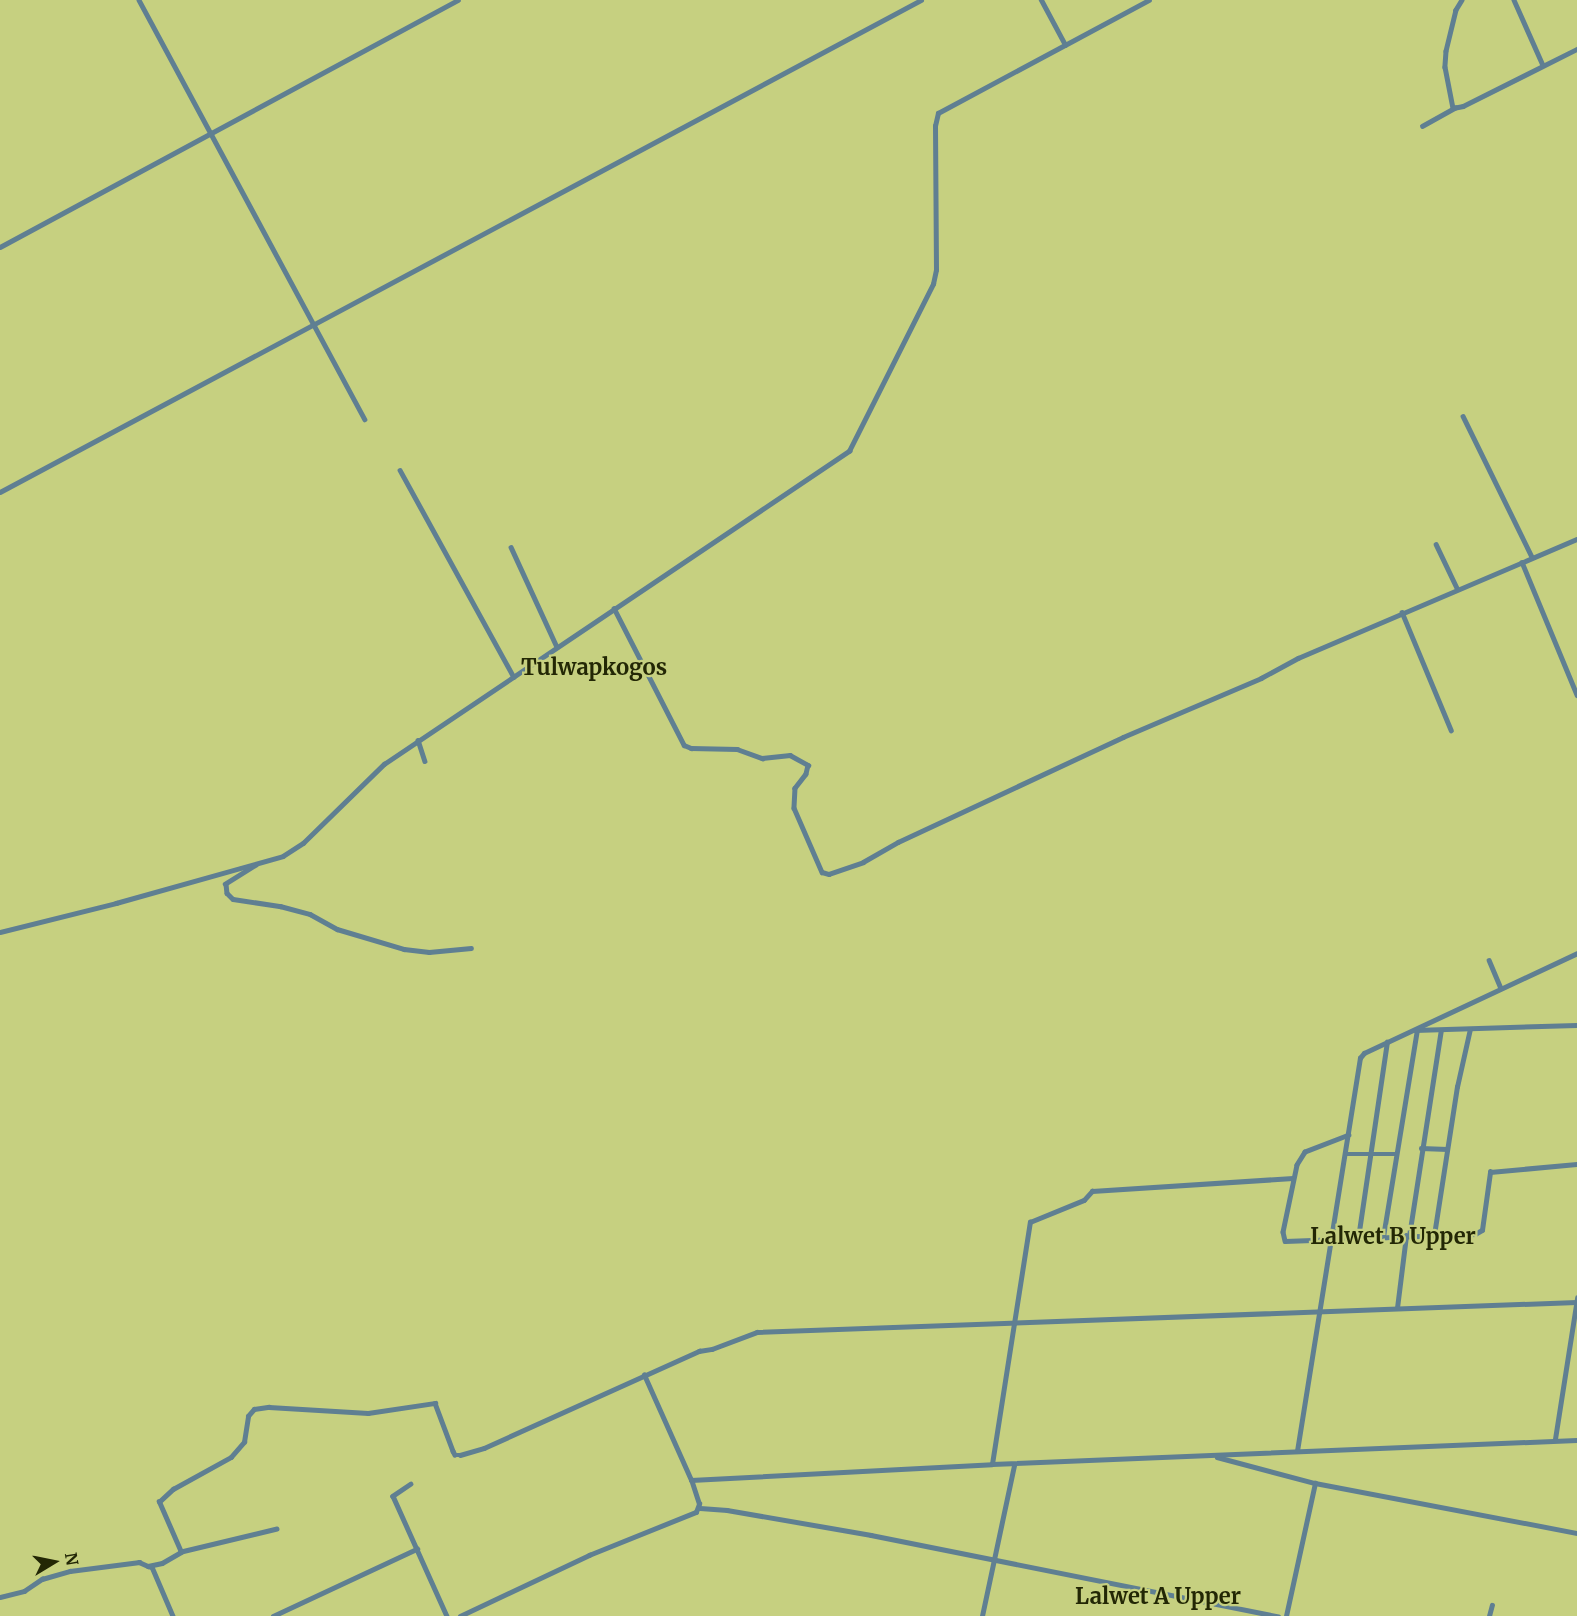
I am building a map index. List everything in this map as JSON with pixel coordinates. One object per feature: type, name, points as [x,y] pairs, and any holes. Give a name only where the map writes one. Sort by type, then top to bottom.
[{"type":"street","points":[[139,0],[365,419]]},
{"type":"street","points":[[0,247],[458,0]]},
{"type":"street","points":[[0,492],[921,0]]},
{"type":"street","points":[[1041,0],[1065,45]]},
{"type":"street","points":[[0,932],[116,903],[284,856],[295,849],[366,780],[418,741],[849,451],[933,284],[936,270],[935,126],[938,113],[1149,0]]},
{"type":"street","points":[[1455,108],[1451,103],[1445,67],[1456,10],[1462,0]]},
{"type":"street","points":[[1514,0],[1543,65]]},
{"type":"street","points":[[1422,126],[1577,49]]},
{"type":"street","points":[[1463,416],[1532,557]]},
{"type":"street","points":[[400,470],[514,677]]},
{"type":"street","points":[[614,608],[684,745],[691,748],[737,749],[762,758],[790,755],[807,765],[806,774],[795,788],[794,808],[822,872],[829,874],[863,862],[898,842],[980,803],[1123,737],[1262,678],[1298,658],[1456,588],[1577,539]]},
{"type":"street","points":[[1436,544],[1456,588]]},
{"type":"street","points":[[511,547],[557,647]]},
{"type":"street","points":[[1522,562],[1577,695]]},
{"type":"street","points":[[1402,612],[1451,730]]},
{"type":"street","points":[[418,741],[425,761]]},
{"type":"street","points":[[259,863],[226,884],[227,892],[233,899],[280,906],[310,914],[338,929],[404,949],[429,952],[471,948]]},
{"type":"street","points":[[1298,1451],[1349,1135],[1358,1062],[1364,1053],[1577,953]]},
{"type":"street","points":[[1488,960],[1501,988]]},
{"type":"street","points":[[1415,1030],[1577,1025]]},
{"type":"street","points":[[1434,1235],[1447,1149],[1470,1029]]},
{"type":"street","points":[[1383,1237],[1415,1030]]},
{"type":"street","points":[[1397,1308],[1441,1030]]},
{"type":"street","points":[[1358,1238],[1387,1042]]},
{"type":"street","points":[[1349,1135],[1305,1152],[1297,1165],[1293,1178],[1283,1240],[1470,1234],[1482,1230],[1488,1176],[1493,1170],[1577,1164]]},
{"type":"street","points":[[1422,1148],[1447,1149]]},
{"type":"street","points":[[1346,1154],[1396,1154]]},
{"type":"street","points":[[992,1464],[1027,1227],[1035,1219],[1084,1200],[1092,1191],[1293,1178]]},
{"type":"street","points":[[181,1552],[163,1513],[159,1498],[231,1457],[244,1442],[248,1416],[254,1409],[289,1407],[368,1413],[435,1403],[453,1451],[455,1455],[460,1455],[484,1448],[699,1351],[712,1349],[757,1332],[1577,1301],[1555,1439]]},
{"type":"street","points":[[644,1375],[691,1480],[700,1508]]},
{"type":"street","points":[[691,1480],[992,1464],[1014,1465],[1555,1439],[1577,1440]]},
{"type":"street","points":[[1215,1456],[1315,1483],[1577,1533]]},
{"type":"street","points":[[982,1616],[1014,1465]]},
{"type":"street","points":[[1286,1616],[1315,1483]]},
{"type":"street","points":[[411,1484],[393,1497],[447,1616]]},
{"type":"street","points":[[463,1616],[589,1555],[696,1512],[700,1508],[727,1510],[871,1535],[1278,1616]]},
{"type":"street","points":[[148,1566],[162,1563],[181,1552],[277,1529]]},
{"type":"street","points":[[273,1616],[417,1549]]},
{"type":"street","points":[[0,1597],[24,1591],[42,1579],[70,1570],[139,1562],[152,1567],[173,1616]]},
{"type":"street","points":[[1489,1616],[1492,1605]]},
{"type":"district","name":"Tulwapkogos","points":[[594,668]]},
{"type":"district","name":"Lalwet B Upper","points":[[1393,1237]]},
{"type":"district","name":"Lalwet A Upper","points":[[1158,1597]]}]
